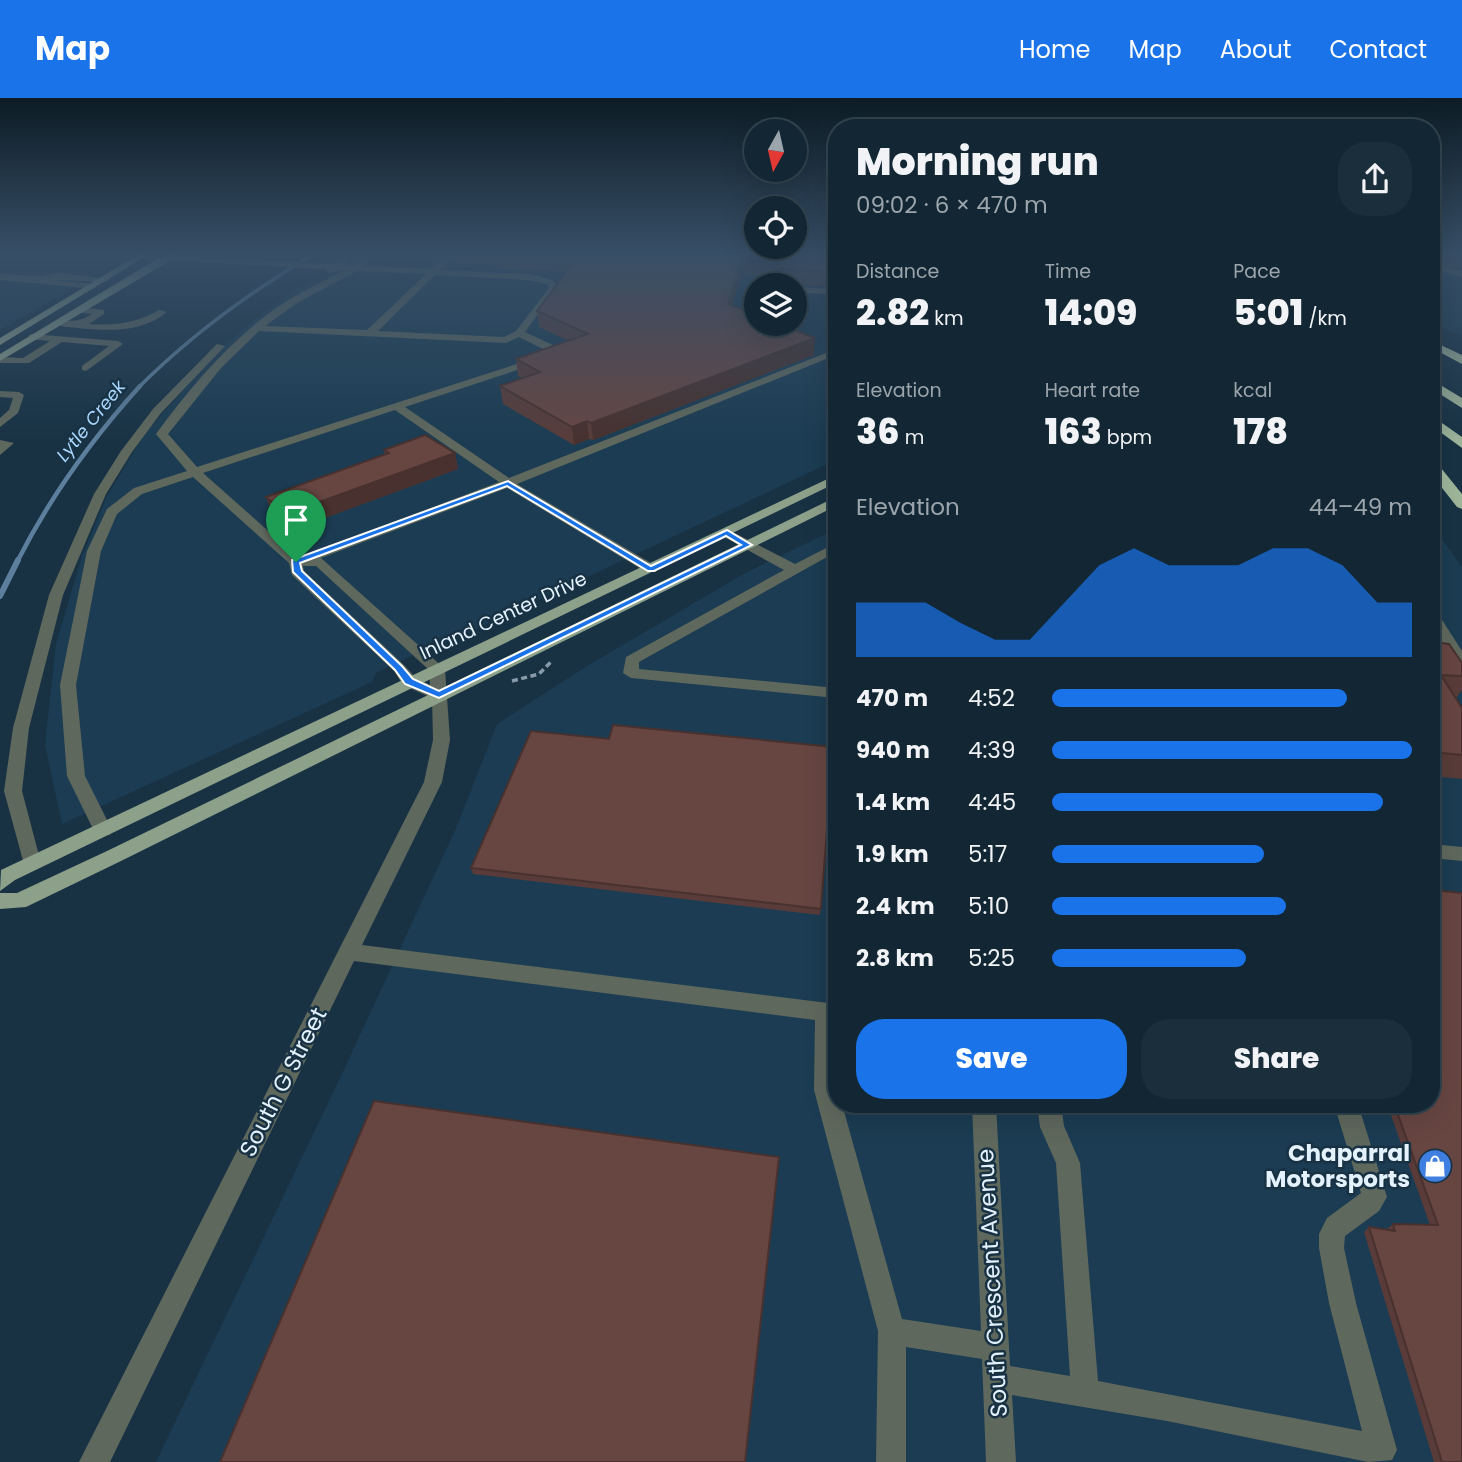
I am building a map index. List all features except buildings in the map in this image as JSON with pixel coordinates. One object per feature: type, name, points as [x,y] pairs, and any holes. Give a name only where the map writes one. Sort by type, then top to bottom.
[{"type":"highway","points":[[1440,348],[1462,360]]},
{"type":"highway","points":[[1440,389],[1462,404]]},
{"type":"highway","points":[[1440,426],[1462,444]]},
{"type":"highway","points":[[1440,476],[1462,505]]},
{"type":"highway","points":[[1445,482],[1462,495]]},
{"type":"main road","points":[[0,341],[42,317]]},
{"type":"main road","points":[[0,359],[67,317]]},
{"type":"main road","name":"Inland Center Drive","points":[[0,883],[8,874],[828,483]]},
{"type":"main road","points":[[0,901],[19,901],[828,504]]},
{"type":"street","points":[[81,325],[94,317]]},
{"type":"street","points":[[56,323],[137,326],[154,317]]},
{"type":"street","points":[[33,863],[13,791],[21,728],[56,595],[100,494],[157,411],[217,348],[257,317]]},
{"type":"street","points":[[273,317],[215,368],[162,434],[195,472],[296,562],[320,562],[437,669]]},
{"type":"street","points":[[369,334],[387,317]]},
{"type":"street","points":[[258,328],[495,341],[506,340],[519,333],[531,317]]},
{"type":"street","points":[[103,830],[76,776],[68,685],[94,551],[111,512],[138,491],[557,354],[554,349],[519,333]]},
{"type":"street","points":[[32,337],[118,344],[86,368]]},
{"type":"street","points":[[0,359],[25,361],[61,339]]},
{"type":"street","points":[[815,347],[828,351]]},
{"type":"street","points":[[296,562],[508,483],[828,357]]},
{"type":"street","points":[[0,394],[19,395],[14,411],[0,424]]},
{"type":"street","points":[[397,407],[508,483],[651,569]]},
{"type":"street","points":[[0,443],[8,443],[0,452]]},
{"type":"street","points":[[727,533],[796,570]]},
{"type":"street","points":[[828,552],[631,660],[631,673],[828,692]]},
{"type":"street","points":[[296,562],[297,572],[399,668],[409,681],[439,695]]},
{"type":"street","points":[[1440,629],[1462,663]]},
{"type":"street","name":"South G Street","points":[[94,1462],[440,763],[443,740],[437,669]]},
{"type":"street","points":[[1440,852],[1462,854]]},
{"type":"street","points":[[348,952],[828,1012]]},
{"type":"street","points":[[828,1059],[828,1097]]},
{"type":"street","points":[[832,1113],[892,1331],[891,1462]]},
{"type":"street","name":"South Crescent Avenue","points":[[984,1113],[1001,1462]]},
{"type":"street","points":[[1050,1113],[1052,1127],[1068,1163],[1085,1393]]},
{"type":"street","points":[[996,1378],[1382,1450],[1334,1269],[1330,1238],[1337,1223],[1356,1210],[1367,1207],[1375,1197],[1349,1113]]},
{"type":"street","points":[[892,1331],[995,1347]]},
{"type":"shaded area","points":[[0,317],[23,317],[0,330]]},
{"type":"shaded area","points":[[259,317],[744,317],[744,336],[807,336],[807,317],[828,317],[828,464],[445,644],[434,645],[376,673],[372,682],[62,824],[45,745],[56,644],[82,556],[107,496],[145,433],[222,347]]},
{"type":"shaded area","points":[[1440,317],[1462,317],[1462,335],[1440,327]]},
{"type":"shaded area","points":[[828,533],[828,1113],[1440,1113],[1440,536],[1462,567],[1462,1462],[156,1462],[457,826],[497,724],[587,666],[747,572]]},
{"type":"waterway","name":"Lytle Creek","points":[[140,387],[179,349],[220,317]]},
{"type":"waterway","name":"Lytle Creek","points":[[17,562],[72,470],[140,387]]},
{"type":"waterway","name":"Lytle Creek","points":[[0,596],[17,562]]},
{"type":"place","name":"Chaparral Motorsports","points":[[1435,1166]]},
{"type":"route","points":[[508,483],[651,569],[727,533],[748,545],[439,695],[409,681],[399,668],[297,572],[296,562],[508,483]]}]
